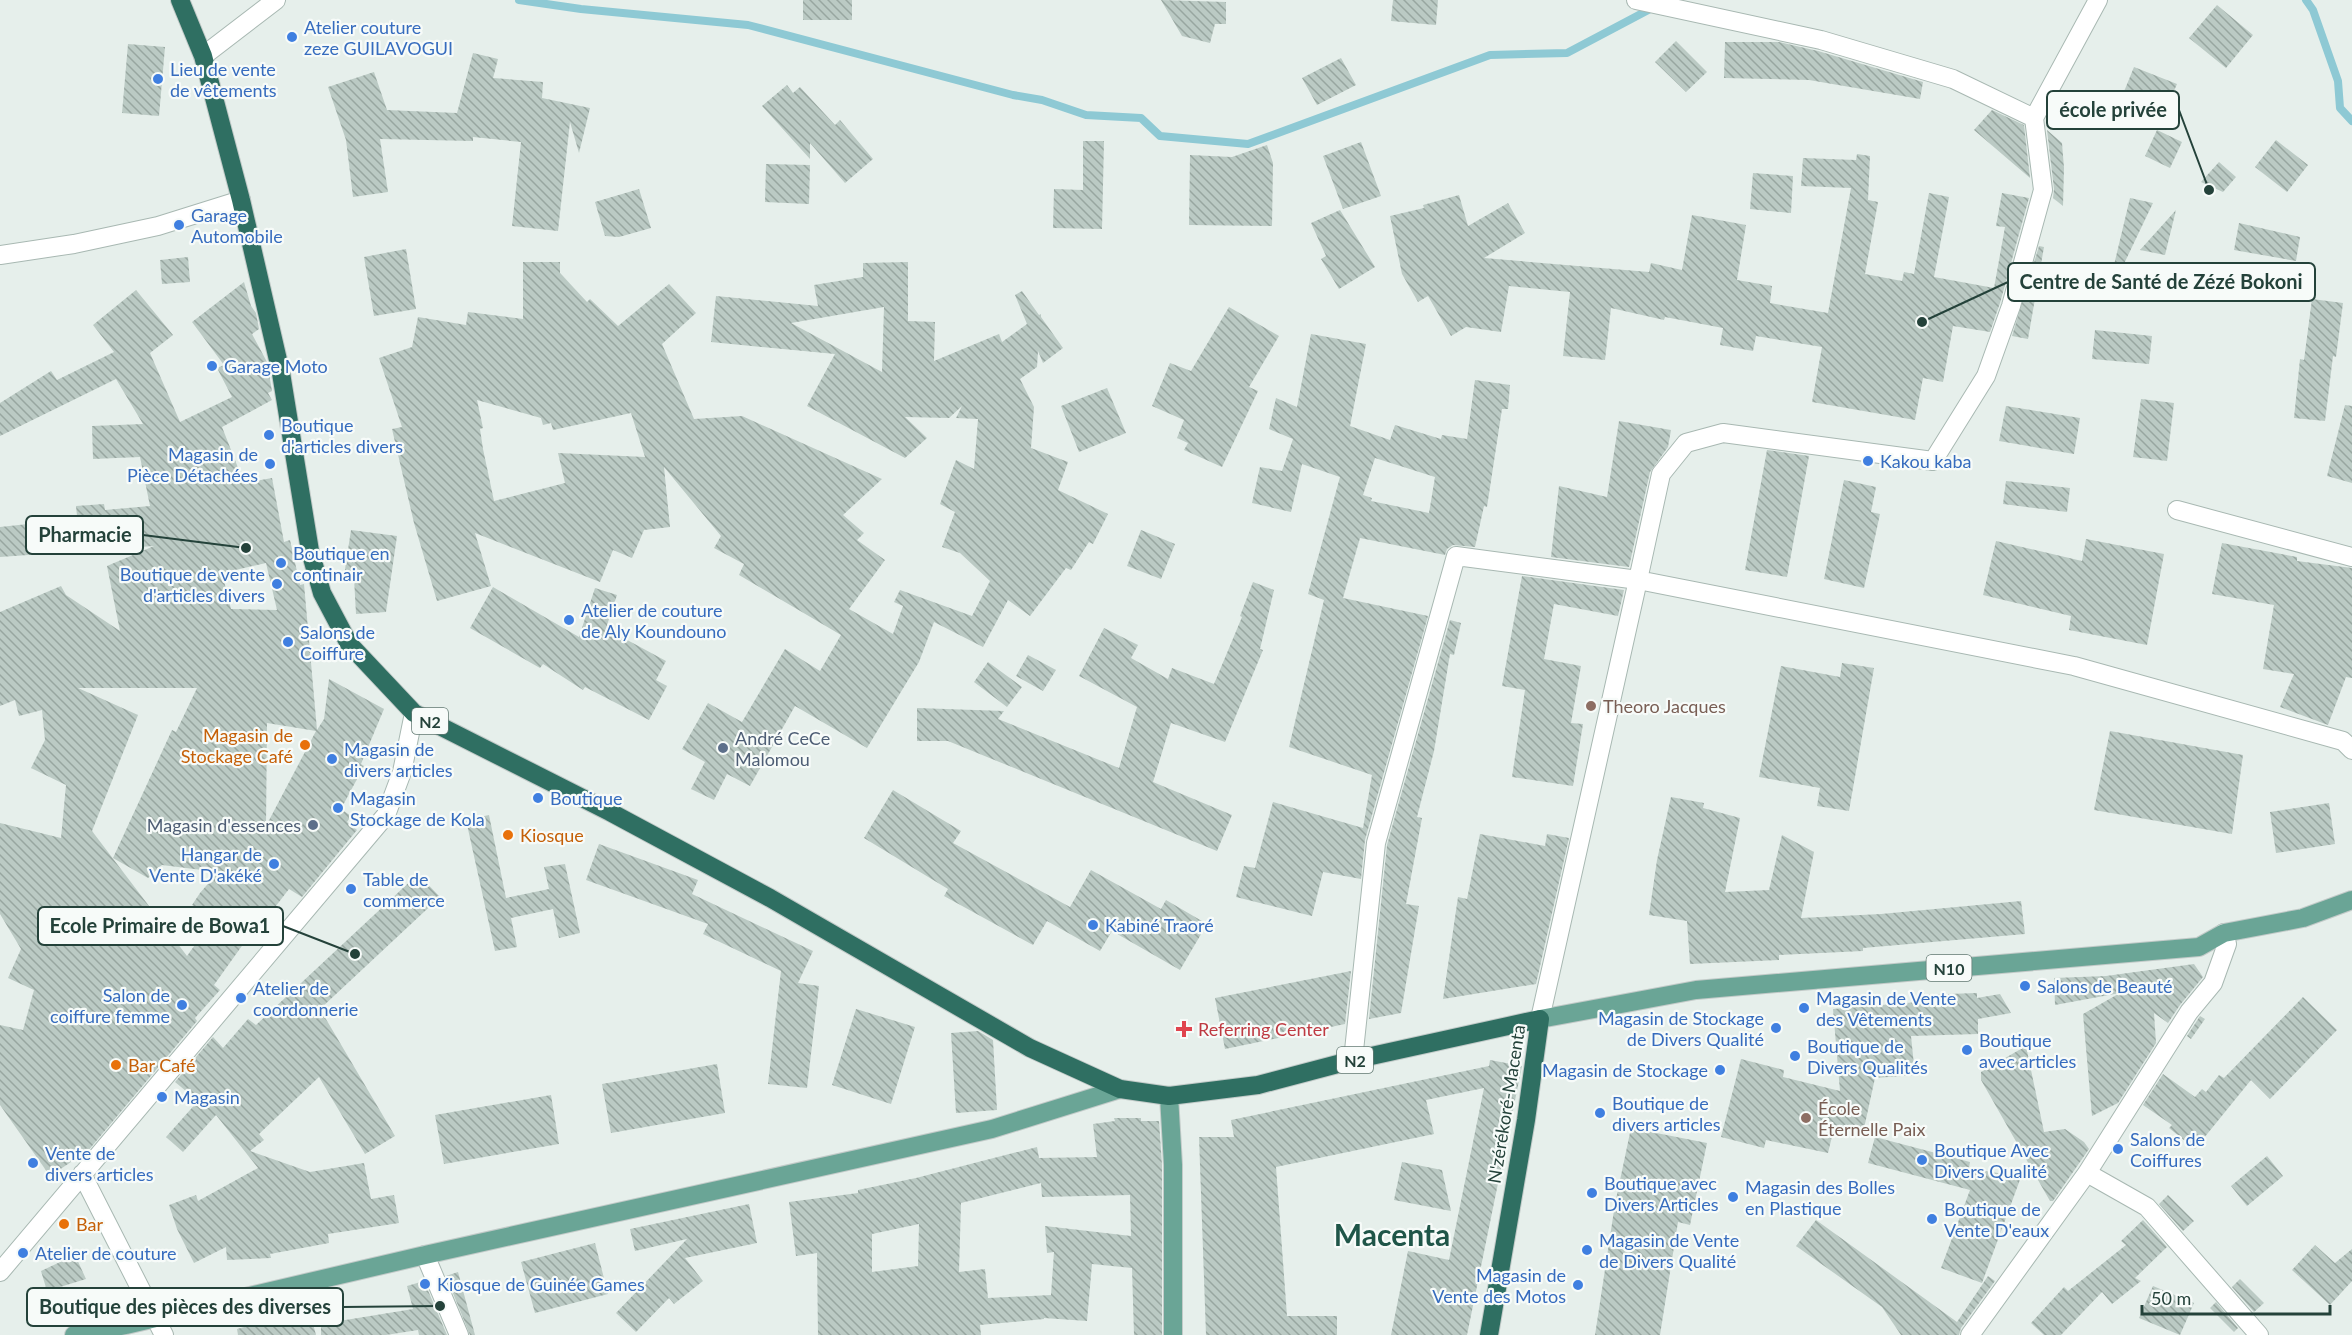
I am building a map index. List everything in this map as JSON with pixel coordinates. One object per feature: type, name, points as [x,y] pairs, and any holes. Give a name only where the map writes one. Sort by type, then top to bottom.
[{"type":"highway","name":"N2","points":[[180,0],[203,56],[241,200],[281,373],[310,551],[322,593],[349,644],[414,713],[610,812],[770,898],[1030,1048],[1120,1089]]},
{"type":"highway","name":"N'zérékoré-Macenta","points":[[1120,1089],[1169,1096],[1258,1085],[1353,1060],[1540,1019],[1526,1120],[1489,1335]]},
{"type":"main road","name":"N10","points":[[1540,1019],[1696,990],[2199,947],[2224,933],[2303,918],[2352,900]]},
{"type":"main road","points":[[74,1335],[992,1129],[1120,1089]]},
{"type":"main road","points":[[1169,1096],[1173,1165],[1173,1335]]},
{"type":"street","points":[[203,56],[276,0]]},
{"type":"street","points":[[1636,0],[1821,40],[1953,79],[2034,118]]},
{"type":"street","points":[[1540,1019],[1661,474],[1686,443],[1723,433],[1933,461],[1986,376],[2011,306],[2043,190],[2034,118],[2098,0]]},
{"type":"street","points":[[0,255],[74,244],[158,226],[241,200]]},
{"type":"street","points":[[2177,510],[2352,557]]},
{"type":"street","points":[[1353,1060],[1377,843],[1456,556],[1638,580],[2074,666],[2343,741],[2352,750]]},
{"type":"street","points":[[0,1272],[386,815],[402,772],[414,713]]},
{"type":"street","points":[[1970,1335],[2087,1173],[2189,1012],[2213,983],[2227,944],[2224,933]]},
{"type":"street","points":[[2087,1173],[2146,1207],[2259,1335]]},
{"type":"street","points":[[81,1174],[164,1335]]},
{"type":"street","points":[[425,1255],[459,1335]]},
{"type":"building","points":[[803,0],[852,0],[852,20],[803,20]]},
{"type":"building","points":[[1161,0],[1226,2],[1226,24],[1215,24],[1210,43],[1182,36]]},
{"type":"building","points":[[1393,0],[1438,0],[1436,25],[1391,21]]},
{"type":"building","points":[[2217,5],[2253,35],[2226,68],[2189,38]]},
{"type":"building","points":[[1676,41],[1707,72],[1686,92],[1655,62]]},
{"type":"building","points":[[1725,42],[1779,42],[1818,51],[1923,82],[1920,99],[1809,80],[1724,78]]},
{"type":"building","points":[[128,44],[165,47],[159,116],[122,113]]},
{"type":"building","points":[[473,53],[498,59],[493,78],[543,82],[542,98],[590,108],[579,153],[570,122],[558,231],[512,226],[521,142],[473,137],[473,141],[380,139],[388,192],[353,197],[346,140],[328,87],[374,72],[387,110],[457,113]]},
{"type":"building","points":[[1341,58],[1356,85],[1317,105],[1302,78]]},
{"type":"building","points":[[2134,67],[2177,84],[2163,116],[2121,99]]},
{"type":"building","points":[[787,85],[793,93],[800,87],[835,125],[840,120],[873,159],[845,183],[810,143],[810,159],[762,106]]},
{"type":"building","points":[[1992,110],[2024,125],[2030,178],[1974,130]]},
{"type":"building","points":[[2047,130],[2062,143],[2063,206],[2053,198]]},
{"type":"building","points":[[2157,130],[2182,142],[2170,168],[2145,156]]},
{"type":"building","points":[[2276,140],[2308,165],[2287,192],[2255,167]]},
{"type":"building","points":[[1083,141],[1104,141],[1102,229],[1053,228],[1054,189],[1083,190]]},
{"type":"building","points":[[1361,142],[1381,196],[1343,209],[1323,156]]},
{"type":"building","points":[[1267,145],[1273,163],[1272,226],[1189,225],[1190,155],[1232,157]]},
{"type":"building","points":[[1857,154],[1870,156],[1868,200],[1878,202],[1865,274],[1902,281],[1904,272],[1914,274],[1929,193],[1949,197],[1934,277],[1994,288],[2005,227],[1996,226],[2002,193],[2029,198],[1990,332],[1953,326],[1943,382],[1923,378],[1915,420],[1812,402],[1822,347],[1756,336],[1753,351],[1720,345],[1723,328],[1665,317],[1664,320],[1611,308],[1605,360],[1563,356],[1570,292],[1509,286],[1501,332],[1466,327],[1451,336],[1428,296],[1418,302],[1402,274],[1390,216],[1424,208],[1423,205],[1459,195],[1468,226],[1508,203],[1525,233],[1484,258],[1649,272],[1651,263],[1682,270],[1692,215],[1746,225],[1737,280],[1772,286],[1770,303],[1828,313],[1851,188],[1801,186],[1803,158],[1856,160]]},
{"type":"building","points":[[2219,162],[2236,177],[2223,192],[2201,182]]},
{"type":"building","points":[[766,164],[810,165],[809,204],[765,202]]},
{"type":"building","points":[[1753,173],[1793,176],[1791,213],[1750,209]]},
{"type":"building","points":[[639,189],[651,228],[619,237],[605,236],[595,202]]},
{"type":"building","points":[[2130,198],[2153,203],[2122,268],[2114,265]]},
{"type":"building","points":[[1340,210],[1375,267],[1339,289],[1321,259],[1326,256],[1311,223]]},
{"type":"building","points":[[2176,210],[2165,255],[2140,250]]},
{"type":"building","points":[[2239,223],[2300,237],[2296,261],[2234,250]]},
{"type":"building","points":[[2039,246],[2044,247],[2028,339],[2012,336]]},
{"type":"building","points":[[406,249],[416,309],[374,316],[364,257]]},
{"type":"building","points":[[188,257],[190,282],[162,284],[160,260]]},
{"type":"building","points":[[523,262],[560,262],[560,273],[587,302],[590,299],[618,326],[669,284],[696,313],[662,344],[694,419],[742,416],[882,479],[843,515],[864,533],[857,540],[885,560],[849,609],[893,634],[903,606],[894,602],[900,590],[972,616],[990,581],[960,553],[942,547],[955,512],[940,504],[956,460],[974,469],[978,419],[956,418],[962,406],[949,418],[905,417],[927,438],[905,458],[807,406],[835,354],[711,342],[716,296],[818,306],[814,285],[863,277],[863,263],[908,262],[908,321],[935,322],[934,361],[999,334],[1002,342],[1027,324],[1015,295],[1022,291],[1039,315],[1041,314],[1063,348],[1043,363],[1038,351],[1037,367],[1020,379],[1034,407],[1031,448],[1068,462],[1058,490],[1108,514],[1093,544],[1089,542],[1071,570],[1066,568],[1030,616],[1008,600],[983,647],[934,622],[919,662],[867,748],[795,706],[750,786],[727,774],[714,800],[691,789],[705,762],[682,749],[708,703],[742,722],[785,649],[820,671],[841,635],[739,575],[744,564],[714,548],[721,536],[664,467],[670,527],[644,530],[632,558],[613,550],[600,582],[475,533],[491,586],[437,601],[414,523],[392,429],[402,427],[379,358],[412,347],[418,317],[466,325],[468,312],[523,319]],"holes":[[[884,307],[882,372],[791,323],[820,318]],[[477,400],[541,418],[543,425],[551,423],[553,430],[631,413],[645,457],[558,453],[565,483],[494,501],[483,449],[480,429],[483,428]]]},
{"type":"building","points":[[244,282],[251,306],[256,313],[259,329],[252,334],[267,362],[272,391],[268,393],[272,400],[222,427],[244,483],[272,478],[284,542],[290,540],[300,585],[304,584],[317,730],[324,719],[329,679],[384,709],[361,764],[364,766],[341,809],[351,816],[347,822],[357,830],[302,897],[289,889],[246,945],[244,943],[214,985],[220,990],[195,1018],[197,1021],[82,1158],[80,1156],[50,1176],[0,1105],[0,1025],[23,1030],[34,990],[8,978],[21,949],[0,914],[0,823],[61,838],[66,785],[31,768],[45,740],[42,710],[19,716],[15,700],[0,706],[0,612],[61,586],[66,595],[120,631],[107,566],[154,546],[0,557],[0,527],[28,524],[29,537],[78,526],[76,506],[104,504],[105,510],[150,506],[140,457],[93,459],[92,426],[143,424],[116,379],[0,436],[0,403],[51,371],[57,380],[114,352],[93,325],[136,290],[173,335],[150,353],[180,422],[232,397],[217,368],[224,365],[192,322]],"holes":[[[266,563],[277,610],[231,609],[222,573]],[[78,688],[197,688],[176,732],[172,730],[113,858],[148,878],[162,865],[218,872],[192,905],[214,918],[187,956],[92,831],[138,715]],[[267,723],[316,731],[266,826]]]},
{"type":"building","points":[[2312,299],[2343,303],[2336,357],[2333,356],[2325,421],[2294,418],[2300,359],[2304,360]]},
{"type":"building","points":[[1229,307],[1279,336],[1249,387],[1258,391],[1222,467],[1184,450],[1188,443],[1177,438],[1184,420],[1152,406],[1170,363],[1191,371]]},
{"type":"building","points":[[2095,330],[2152,336],[2149,364],[2092,359]]},
{"type":"building","points":[[1311,334],[1366,344],[1350,426],[1390,440],[1395,425],[1441,439],[1442,435],[1467,439],[1475,380],[1510,385],[1508,409],[1502,409],[1487,507],[1484,506],[1475,547],[1453,545],[1447,549],[1445,555],[1360,538],[1343,598],[1428,616],[1365,840],[1361,879],[1323,872],[1312,916],[1236,897],[1244,866],[1255,868],[1273,802],[1363,828],[1372,775],[1289,747],[1324,600],[1308,594],[1340,477],[1302,464],[1291,512],[1252,503],[1260,467],[1282,471],[1293,439],[1269,429],[1276,398],[1297,407]],"holes":[[[1375,458],[1435,477],[1429,513],[1371,501],[1372,498],[1363,495]]]},
{"type":"building","points":[[1107,388],[1126,433],[1079,452],[1061,406]]},
{"type":"building","points":[[2141,399],[2174,403],[2167,461],[2133,457]]},
{"type":"building","points":[[2345,405],[2352,406],[2352,483],[2327,476]]},
{"type":"building","points":[[2006,406],[2080,418],[2074,454],[1999,441]]},
{"type":"building","points":[[1619,421],[1671,430],[1668,447],[1650,472],[1629,567],[1551,557],[1559,486],[1607,497]]},
{"type":"building","points":[[1767,450],[1809,456],[1787,577],[1745,570]]},
{"type":"building","points":[[1844,480],[1876,487],[1871,512],[1880,514],[1864,588],[1824,579]]},
{"type":"building","points":[[2006,481],[2070,488],[2067,512],[2003,504]]},
{"type":"building","points":[[351,530],[397,536],[386,612],[356,614],[354,578],[344,576]]},
{"type":"building","points":[[1141,530],[1175,544],[1161,579],[1127,566]]},
{"type":"building","points":[[2086,539],[2164,554],[2147,645],[2069,630],[2071,616],[1983,595],[1996,541],[2082,561]]},
{"type":"building","points":[[2222,543],[2297,557],[2297,561],[2352,568],[2352,678],[2346,677],[2328,725],[2280,707],[2294,674],[2263,669],[2274,605],[2212,594]]},
{"type":"building","points":[[1522,576],[1624,590],[1618,616],[1554,604],[1544,659],[1581,666],[1571,723],[1583,724],[1573,786],[1512,777],[1525,690],[1502,686]]},
{"type":"building","points":[[1253,582],[1274,590],[1260,649],[1263,650],[1225,742],[1171,723],[1153,782],[1232,815],[1217,851],[948,741],[917,741],[917,708],[1004,711],[998,719],[1119,768],[1137,707],[1079,676],[1104,628],[1138,645],[1131,658],[1168,679],[1172,668],[1214,684],[1242,617],[1240,616]]},
{"type":"building","points":[[493,587],[579,637],[595,588],[617,595],[607,625],[619,633],[618,635],[666,661],[656,680],[667,686],[649,720],[585,687],[583,690],[543,664],[540,668],[470,628]]},
{"type":"building","points":[[1450,620],[1461,623],[1454,655],[1450,654],[1434,751],[1417,817],[1422,818],[1406,904],[1419,906],[1401,1013],[1369,1019],[1387,845]]},
{"type":"building","points":[[1028,655],[1056,670],[1043,691],[1016,676]]},
{"type":"building","points":[[988,662],[1022,687],[1007,707],[974,682]]},
{"type":"building","points":[[1842,663],[1874,668],[1849,811],[1817,806],[1820,788],[1759,777],[1781,666],[1840,677]]},
{"type":"building","points":[[2110,731],[2243,755],[2232,834],[2094,810]]},
{"type":"building","points":[[893,790],[961,831],[953,843],[1070,907],[1091,870],[1161,909],[1166,900],[1207,924],[1180,970],[1112,931],[1100,951],[1047,921],[1033,945],[944,896],[948,889],[864,838]]},
{"type":"building","points":[[1671,797],[1704,803],[1703,808],[1740,818],[1725,892],[1769,890],[1782,835],[1814,852],[1801,918],[1881,914],[2021,901],[2025,934],[1863,948],[1863,951],[1779,955],[1779,960],[1690,964],[1687,921],[1649,915],[1657,860]]},
{"type":"building","points":[[2329,803],[2335,844],[2276,853],[2270,812]]},
{"type":"building","points":[[489,815],[506,898],[549,889],[544,867],[565,864],[580,933],[559,938],[553,909],[511,918],[517,947],[495,951],[466,820]]},
{"type":"building","points":[[1480,834],[1545,846],[1547,834],[1569,838],[1536,984],[1443,999],[1458,897],[1467,899]]},
{"type":"building","points":[[599,844],[698,880],[692,894],[813,951],[798,983],[819,986],[807,1088],[768,1084],[781,971],[703,934],[708,924],[586,880]]},
{"type":"building","points":[[418,874],[440,897],[320,1009],[395,1136],[365,1154],[319,1077],[259,1134],[264,1140],[250,1151],[310,1172],[364,1163],[371,1199],[394,1195],[399,1223],[328,1234],[329,1243],[270,1254],[271,1258],[227,1260],[226,1247],[194,1263],[177,1229],[169,1205],[196,1195],[198,1201],[258,1168],[216,1115],[183,1152],[166,1137],[198,1101],[175,1082],[213,1037],[223,1048],[248,1019],[256,1025]]},
{"type":"building","points":[[2194,964],[2203,977],[2168,1023],[2154,1013],[2156,1043],[2118,1103],[2092,1116],[2083,1014],[2120,993],[2055,1005],[2054,978],[2106,976]]},
{"type":"building","points":[[1351,971],[1345,1024],[1225,1049],[1215,998]]},
{"type":"building","points":[[1977,993],[1977,998],[2000,994],[2011,1013],[1978,1019],[1978,1034],[1911,1036],[1915,1075],[1875,1078],[1863,1133],[1834,1128],[1828,1153],[1766,1140],[1764,1148],[1721,1137],[1741,1059],[1784,1070],[1783,1077],[1840,1091],[1833,1009],[1918,1002],[1918,995]]},
{"type":"building","points":[[2303,997],[2337,1030],[2270,1099],[2251,1080],[2195,1149],[2169,1128],[2172,1125],[2143,1105],[2163,1074],[2195,1097],[2202,1089],[2206,1092],[2219,1075],[2224,1078]]},
{"type":"building","points":[[856,1009],[915,1027],[891,1104],[832,1085]]},
{"type":"building","points":[[2200,1016],[2205,1019],[2191,1039],[2187,1036]]},
{"type":"building","points":[[978,1031],[993,1040],[997,1110],[956,1113],[951,1033]]},
{"type":"building","points":[[2026,1046],[2044,1132],[2065,1129],[2084,1142],[2089,1149],[2053,1201],[2050,1201],[1981,1080],[1981,1072]]},
{"type":"building","points":[[1490,1060],[1522,1066],[1467,1335],[1391,1335],[1408,1251],[1449,1260],[1484,1088],[1426,1100],[1434,1134],[1276,1167],[1287,1316],[1337,1316],[1337,1335],[1206,1335],[1199,1137],[1234,1137],[1231,1120],[1489,1066]]},
{"type":"building","points":[[717,1064],[725,1113],[611,1133],[602,1084]]},
{"type":"building","points":[[551,1095],[559,1144],[444,1164],[435,1115]]},
{"type":"building","points":[[1114,1118],[1159,1121],[1162,1165],[1162,1335],[1134,1335],[1132,1268],[1092,1264],[1087,1321],[1044,1318],[980,1325],[981,1335],[818,1335],[817,1253],[796,1256],[789,1202],[858,1193],[858,1190],[916,1178],[1037,1147],[1039,1158],[1097,1157],[1093,1124],[1115,1121]],"holes":[[[1041,1183],[1042,1197],[1130,1195],[1131,1236],[1045,1226],[1047,1253],[1054,1252],[1051,1295],[988,1298],[985,1269],[959,1272],[961,1203]],[[919,1224],[918,1266],[872,1272],[872,1234]]]},
{"type":"building","points":[[1631,1128],[1707,1143],[1690,1225],[1678,1222],[1660,1335],[1595,1335],[1615,1204]]},
{"type":"building","points":[[1875,1137],[1970,1162],[1969,1168],[2021,1177],[1982,1283],[1941,1268],[1970,1190],[1868,1163]]},
{"type":"building","points":[[2267,1156],[2283,1176],[2247,1206],[2231,1186]]},
{"type":"building","points":[[1402,1162],[1442,1170],[1451,1211],[1394,1200]]},
{"type":"building","points":[[2168,1195],[2194,1221],[2183,1231],[2159,1204]]},
{"type":"building","points":[[749,1204],[757,1243],[685,1258],[703,1281],[674,1304],[669,1298],[636,1332],[616,1313],[687,1239],[635,1251],[630,1229]]},
{"type":"building","points":[[1816,1220],[1957,1322],[1988,1276],[1995,1281],[1961,1328],[1959,1335],[1901,1335],[1882,1307],[1796,1246]]},
{"type":"building","points":[[2143,1220],[2167,1247],[2135,1278],[2141,1281],[2112,1304],[2102,1292],[2061,1335],[2044,1335],[2031,1323],[2064,1287],[2068,1291],[2126,1245],[2121,1241]]},
{"type":"building","points":[[595,1243],[608,1294],[535,1313],[521,1262]]},
{"type":"building","points":[[2315,1245],[2335,1263],[2352,1249],[2352,1281],[2330,1305],[2292,1270]]},
{"type":"building","points":[[75,1255],[86,1279],[47,1291],[41,1271]]},
{"type":"building","points":[[458,1272],[475,1335],[470,1335],[446,1276]]},
{"type":"building","points":[[2240,1279],[2264,1303],[2254,1312],[2232,1287]]},
{"type":"building","points":[[424,1281],[447,1335],[419,1335],[418,1330],[386,1335],[321,1335],[321,1324],[413,1309],[407,1286]]},
{"type":"building","points":[[2153,1286],[2194,1303],[2180,1335],[2139,1318]]},
{"type":"building","points":[[2216,1302],[2238,1328],[2234,1332],[2210,1308]]},
{"type":"building","points":[[309,1309],[316,1335],[238,1335],[237,1329]]},
{"type":"waterway","points":[[519,0],[581,9],[748,25],[1013,95],[1042,100],[1086,115],[1141,118],[1160,136],[1248,144],[1490,55],[1567,53],[1654,7]]},
{"type":"waterway","points":[[2306,0],[2313,10],[2338,81],[2340,108],[2352,121]]},
{"type":"place","name":"Atelier couture zeze GUILAVOGUI","points":[[292,37]]},
{"type":"place","name":"Lieu de vente de vêtements","points":[[158,79]]},
{"type":"place","name":"école privée","points":[[2209,190]]},
{"type":"place","name":"Garage Automobile","points":[[179,225]]},
{"type":"place","name":"Centre de Santé de Zézé Bokoni","points":[[1922,322]]},
{"type":"place","name":"Garage Moto","points":[[212,366]]},
{"type":"place","name":"Boutique d'articles divers","points":[[269,435]]},
{"type":"place","name":"Kakou kaba","points":[[1868,461]]},
{"type":"place","name":"Magasin de Pièce Détachées","points":[[270,464]]},
{"type":"place","name":"Pharmacie","points":[[246,548]]},
{"type":"place","name":"Boutique en continair","points":[[281,563]]},
{"type":"place","name":"Boutique de vente d'articles divers","points":[[277,584]]},
{"type":"place","name":"Atelier de couture de Aly Koundouno","points":[[569,620]]},
{"type":"place","name":"Salons de Coiffure","points":[[288,642]]},
{"type":"place","name":"Theoro Jacques","points":[[1591,706]]},
{"type":"place","name":"Magasin de Stockage Café","points":[[305,745]]},
{"type":"place","name":"André CeCe Malomou","points":[[723,748]]},
{"type":"place","name":"Magasin de divers articles","points":[[332,759]]},
{"type":"place","name":"Boutique","points":[[538,798]]},
{"type":"place","name":"Magasin Stockage de Kola","points":[[338,808]]},
{"type":"place","name":"Magasin d'essences","points":[[313,825]]},
{"type":"place","name":"Kiosque","points":[[508,835]]},
{"type":"place","name":"Hangar de Vente D'akéké","points":[[274,864]]},
{"type":"place","name":"Table de commerce","points":[[351,889]]},
{"type":"place","name":"Kabiné Traoré","points":[[1093,925]]},
{"type":"place","name":"Ecole Primaire de Bowa1","points":[[355,954]]},
{"type":"place","name":"Salons de Beauté","points":[[2025,986]]},
{"type":"place","name":"Atelier de coordonnerie","points":[[241,998]]},
{"type":"place","name":"Salon de coiffure femme","points":[[182,1005]]},
{"type":"place","name":"Magasin de Vente des Vêtements","points":[[1804,1008]]},
{"type":"place","name":"Magasin de Stockage de Divers Qualité","points":[[1776,1028]]},
{"type":"place","name":"Referring Center","points":[[1184,1029]]},
{"type":"place","name":"Boutique avec articles","points":[[1967,1050]]},
{"type":"place","name":"Boutique de Divers Qualités","points":[[1795,1056]]},
{"type":"place","name":"Bar Café","points":[[116,1065]]},
{"type":"place","name":"Magasin de Stockage","points":[[1720,1070]]},
{"type":"place","name":"Magasin","points":[[162,1097]]},
{"type":"place","name":"Boutique de divers articles","points":[[1600,1113]]},
{"type":"place","name":"École Éternelle Paix","points":[[1806,1118]]},
{"type":"place","name":"Salons de Coiffures","points":[[2118,1149]]},
{"type":"place","name":"Boutique Avec Divers Qualité","points":[[1922,1160]]},
{"type":"place","name":"Vente de divers articles","points":[[33,1163]]},
{"type":"place","name":"Boutique avec Divers Articles","points":[[1592,1193]]},
{"type":"place","name":"Magasin des Bolles en Plastique","points":[[1733,1197]]},
{"type":"place","name":"Boutique de Vente D'eaux","points":[[1932,1219]]},
{"type":"place","name":"Bar","points":[[64,1224]]},
{"type":"place","name":"Magasin de Vente de Divers Qualité","points":[[1587,1250]]},
{"type":"place","name":"Atelier de couture","points":[[23,1253]]},
{"type":"place","name":"Kiosque de Guinée Games","points":[[425,1284]]},
{"type":"place","name":"Magasin de Vente des Motos","points":[[1578,1285]]},
{"type":"place","name":"Boutique des pièces des diverses","points":[[440,1306]]},
{"type":"district","name":"Macenta","points":[[1392,1234]]}]
